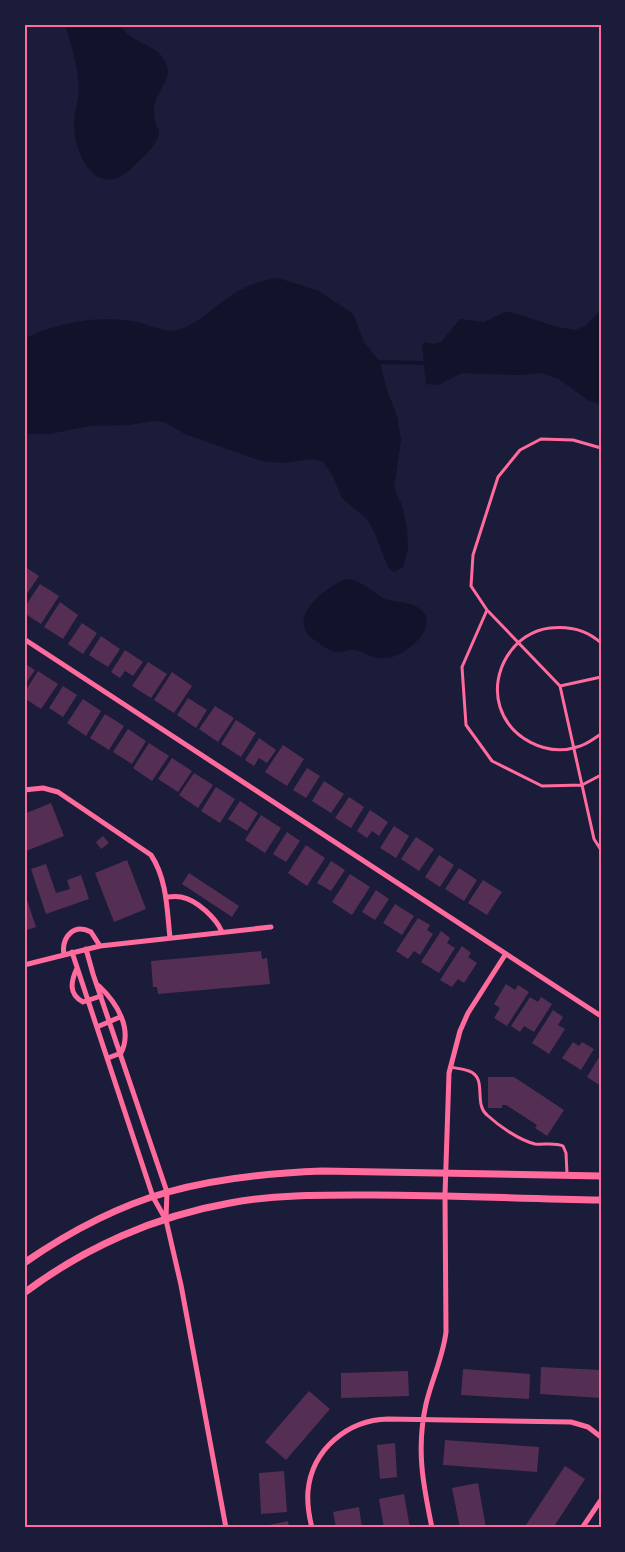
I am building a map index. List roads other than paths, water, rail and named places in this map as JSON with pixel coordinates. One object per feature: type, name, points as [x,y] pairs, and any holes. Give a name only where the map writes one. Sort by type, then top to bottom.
[{"type":"street","points":[[24,639],[601,1016]]},
{"type":"street","points":[[24,790],[43,788],[58,792],[151,855],[157,865],[166,897],[170,938]]},
{"type":"street","points":[[166,897],[181,897],[195,904],[213,916],[222,932]]},
{"type":"street","points":[[24,965],[100,946],[271,927]]},
{"type":"street","points":[[64,955],[65,939],[79,928],[91,932],[100,946]]},
{"type":"street","points":[[86,949],[167,1192],[166,1220],[181,1285],[226,1528]]},
{"type":"street","points":[[72,952],[153,1197],[166,1220]]},
{"type":"street","points":[[432,1528],[421,1464],[420,1437],[429,1393],[440,1364],[446,1332],[445,1195],[450,1067],[460,1031],[468,1013],[505,955]]},
{"type":"street","points":[[78,968],[72,978],[72,990],[80,1001],[101,996]]},
{"type":"street","points":[[98,985],[114,1001],[127,1038],[121,1053],[108,1058]]},
{"type":"street","points":[[97,1027],[120,1017]]},
{"type":"street","points":[[126,1117],[140,1113]]},
{"type":"street","points":[[24,1263],[89,1224],[153,1197],[236,1178],[322,1171],[601,1176]]},
{"type":"street","points":[[24,1293],[45,1277],[112,1239],[166,1220],[228,1203],[316,1194],[601,1200]]},
{"type":"street","points":[[312,1528],[308,1502],[309,1483],[319,1457],[348,1429],[368,1421],[388,1419],[571,1422],[588,1427],[601,1437]]},
{"type":"street","points":[[582,1528],[601,1500]]},
{"type":"lane","points":[[601,448],[573,440],[541,439],[520,450],[498,477],[472,555],[471,586],[487,610],[560,686],[594,839],[601,850]]},
{"type":"lane","points":[[487,610],[462,666],[466,725],[492,761],[542,786],[582,785],[601,775]]},
{"type":"lane","points":[[601,644],[582,631],[563,627],[543,629],[525,637],[511,650],[501,668],[497,687],[500,707],[508,724],[524,739],[543,748],[564,750],[575,748],[601,734]]},
{"type":"lane","points":[[560,686],[601,678]]},
{"type":"lane","points":[[450,1067],[471,1072],[478,1078],[479,1104],[488,1116],[529,1142],[562,1146],[566,1153],[567,1176]]},
{"type":"waterway","points":[[380,362],[423,363]]}]
